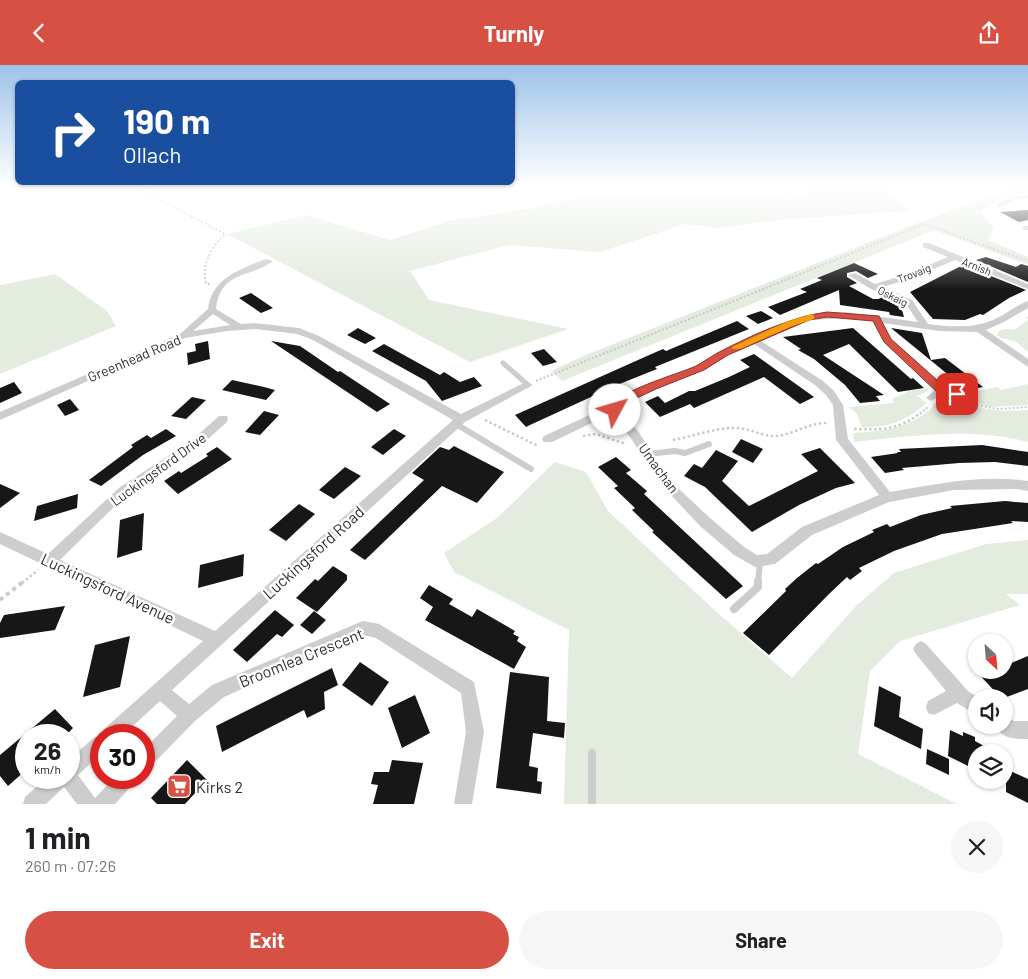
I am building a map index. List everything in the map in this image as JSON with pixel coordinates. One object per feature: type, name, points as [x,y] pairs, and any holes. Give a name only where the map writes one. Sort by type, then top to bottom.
[{"type":"street","name":"Arnish","points":[[926,245],[1028,287]]},
{"type":"street","name":"Trovaig","points":[[874,287],[907,277],[954,257]]},
{"type":"street","points":[[183,336],[212,310],[214,294],[221,285],[246,270],[269,261]]},
{"type":"street","name":"Oskaig","points":[[852,275],[874,287],[910,302],[925,326]]},
{"type":"street","points":[[548,439],[602,414],[616,412],[615,405],[652,386],[700,368],[725,353],[808,317],[846,315],[952,329],[979,329],[1001,320],[1028,304]]},
{"type":"street","points":[[212,310],[239,327]]},
{"type":"street","points":[[876,318],[887,340],[942,390],[972,398]]},
{"type":"street","name":"Greenhead Road","points":[[0,417],[183,336],[239,327],[278,327],[299,331],[316,338],[459,421]]},
{"type":"street","points":[[979,329],[1028,364]]},
{"type":"street","points":[[754,340],[819,383],[830,393],[838,405],[842,440],[887,497]]},
{"type":"street","name":"Luckingsford Road","points":[[122,724],[459,421],[528,385]]},
{"type":"street","points":[[930,398],[942,390]]},
{"type":"street","name":"Umachan","points":[[616,412],[674,491],[706,523],[739,551],[754,561],[760,561]]},
{"type":"street","name":"Luckingsford Drive","points":[[50,561],[124,490],[194,445],[223,419]]},
{"type":"street","points":[[760,561],[770,561],[807,531],[887,497],[954,485],[1016,484],[1028,486]]},
{"type":"street","name":"Luckingsford Avenue","points":[[0,538],[216,639]]},
{"type":"street","name":"Broomlea Crescent","points":[[155,750],[189,715],[218,691],[363,628],[379,631],[468,688],[476,732],[463,804]]},
{"type":"street","points":[[921,649],[958,693],[968,701]]},
{"type":"street","points":[[160,691],[189,715]]},
{"type":"street","points":[[934,707],[958,693]]},
{"type":"street","points":[[1013,730],[1028,730]]},
{"type":"street","points":[[80,761],[90,753]]},
{"type":"street","points":[[32,804],[49,789]]},
{"type":"street","points":[[77,789],[88,804]]},
{"type":"street","points":[[102,804],[116,789]]},
{"type":"lane","points":[[503,363],[528,385]]},
{"type":"lane","points":[[459,421],[531,469]]},
{"type":"lane","points":[[648,454],[675,451],[685,453],[709,445]]},
{"type":"lane","points":[[734,609],[758,587],[760,561]]},
{"type":"lane","points":[[592,753],[592,804]]},
{"type":"path","points":[[199,220],[225,234],[210,251],[204,278],[206,283],[221,285]]},
{"type":"path","points":[[528,385],[924,224],[1028,261]]},
{"type":"path","points":[[672,440],[728,429],[745,429],[776,437],[786,435],[815,422],[860,431],[880,430],[910,422],[931,405],[930,398]]},
{"type":"path","points":[[972,398],[978,406],[988,408],[1028,407]]},
{"type":"path","points":[[0,600],[50,561]]},
{"type":"shaded area","points":[[283,220],[324,220],[390,240],[448,221],[775,220],[719,228],[685,224],[600,252],[509,245],[410,271],[429,300],[568,329],[470,362],[227,234]]},
{"type":"shaded area","points":[[987,220],[994,228],[988,240],[1028,257],[1028,265],[934,230],[562,381],[551,371],[581,357],[920,222]]},
{"type":"shaded area","points":[[55,274],[107,311],[116,326],[0,374],[0,285]]},
{"type":"shaded area","points":[[1028,320],[1028,352],[1015,341],[1001,338],[997,335],[999,331],[1006,329],[1014,330]]},
{"type":"shaded area","points":[[1028,384],[1028,405],[989,407],[977,403],[976,398],[965,393],[998,387],[1001,390]]},
{"type":"shaded area","points":[[928,388],[928,391],[917,396],[927,403],[904,419],[881,426],[862,428],[857,414],[849,407],[894,403],[892,399],[909,391]]},
{"type":"shaded area","points":[[947,399],[986,409],[1004,411],[1028,410],[1028,442],[1007,437],[941,434],[854,442],[853,433],[875,431],[906,424],[924,414],[933,407],[933,404]]},
{"type":"shaded area","points":[[555,462],[586,472],[608,511],[711,607],[792,678],[857,605],[894,573],[986,544],[1028,540],[1028,594],[1006,594],[1020,605],[900,641],[870,671],[858,754],[957,804],[564,804],[569,630],[454,572],[444,553],[497,518]]},
{"type":"building","points":[[986,257],[1016,267],[1021,264],[1028,266],[1028,282],[976,260]]},
{"type":"building","points":[[854,263],[878,274],[868,278],[856,271],[847,273],[847,277],[857,283],[849,286],[873,299],[884,297],[900,303],[904,317],[890,315],[889,312],[840,305],[839,290],[780,315],[768,307],[807,292],[800,289],[822,280],[817,278]]},
{"type":"building","points":[[963,265],[1026,290],[1009,298],[983,315],[980,314],[965,320],[933,319],[910,292]]},
{"type":"building","points":[[251,293],[273,308],[261,313],[239,298]]},
{"type":"building","points":[[761,311],[773,318],[758,324],[746,316]]},
{"type":"building","points":[[737,321],[749,329],[655,367],[657,369],[617,385],[619,387],[606,393],[604,391],[526,427],[515,415],[663,349],[666,351]]},
{"type":"building","points":[[358,328],[376,338],[365,344],[347,335]]},
{"type":"building","points":[[853,328],[911,379],[913,378],[924,388],[898,392],[849,344],[823,355],[884,395],[876,396],[880,401],[860,403],[845,385],[814,359],[798,350],[801,349],[783,337]]},
{"type":"building","points":[[891,328],[922,333],[931,360],[945,358],[983,387],[967,390]]},
{"type":"building","points":[[208,341],[210,359],[188,365],[187,353],[196,351],[195,344]]},
{"type":"building","points":[[271,341],[300,346],[390,404],[377,412]]},
{"type":"building","points":[[384,344],[440,375],[444,372],[460,382],[474,377],[482,386],[442,401],[426,381],[372,351]]},
{"type":"building","points":[[544,349],[557,362],[543,366],[531,353]]},
{"type":"building","points":[[754,354],[814,397],[800,404],[764,377],[694,408],[690,404],[660,417],[645,402],[658,396],[665,403],[689,391],[695,391],[729,377],[750,367],[740,360]]},
{"type":"building","points":[[232,380],[275,390],[266,400],[222,390]]},
{"type":"building","points":[[14,382],[22,393],[0,403],[0,388]]},
{"type":"building","points":[[192,397],[206,400],[186,419],[171,416]]},
{"type":"building","points":[[70,399],[79,410],[65,416],[57,405]]},
{"type":"building","points":[[264,411],[279,415],[260,435],[245,432]]},
{"type":"building","points":[[166,429],[176,436],[143,455],[101,486],[89,480],[133,447],[131,445],[147,435],[151,438]]},
{"type":"building","points":[[394,429],[406,436],[383,455],[371,447]]},
{"type":"building","points":[[741,439],[763,449],[753,463],[732,452]]},
{"type":"building","points":[[982,445],[1028,452],[1028,466],[995,462],[959,463],[902,468],[904,470],[885,473],[871,457],[901,452],[899,449]]},
{"type":"building","points":[[454,446],[504,472],[477,503],[442,486],[365,560],[350,550],[424,480],[412,473],[440,447],[449,450]]},
{"type":"building","points":[[217,447],[232,459],[178,494],[164,481],[208,456],[206,454]]},
{"type":"building","points":[[820,448],[855,483],[836,488],[799,505],[752,532],[705,487],[684,476],[694,464],[702,468],[716,450],[738,461],[722,481],[749,506],[818,471],[801,454]]},
{"type":"building","points":[[616,457],[631,470],[626,473],[647,491],[644,494],[743,586],[726,599],[652,532],[654,531],[632,510],[635,508],[614,488],[618,486],[598,467]]},
{"type":"building","points":[[345,467],[361,476],[334,499],[319,490]]},
{"type":"building","points":[[0,484],[20,493],[0,508]]},
{"type":"building","points":[[78,494],[77,508],[34,521],[37,506]]},
{"type":"building","points":[[1005,501],[1028,503],[1028,522],[1011,521],[1013,523],[942,534],[894,551],[859,568],[862,571],[850,580],[847,577],[769,655],[743,633],[797,578],[816,563],[818,564],[843,547],[874,532],[872,530],[887,524],[890,527],[921,515],[952,508],[950,506]]},
{"type":"building","points":[[299,504],[315,514],[286,541],[269,530]]},
{"type":"building","points":[[144,513],[142,550],[117,558],[120,520]]},
{"type":"building","points":[[244,554],[243,576],[198,588],[200,565]]},
{"type":"building","points":[[333,566],[347,575],[347,580],[317,612],[296,598],[315,579],[318,581]]},
{"type":"building","points":[[429,585],[453,599],[449,604],[472,617],[477,609],[515,631],[513,634],[519,637],[517,641],[526,647],[514,669],[425,620],[433,607],[420,598]]},
{"type":"building","points":[[65,606],[55,630],[0,638],[0,623],[4,615]]},
{"type":"building","points":[[275,610],[294,625],[282,637],[277,634],[247,662],[233,650]]},
{"type":"building","points":[[314,611],[326,620],[312,634],[300,625]]},
{"type":"building","points":[[130,636],[120,687],[83,697],[95,645]]},
{"type":"building","points":[[1028,656],[1028,689],[1013,695],[1013,689],[993,689],[983,679],[1013,679],[1013,662]]},
{"type":"building","points":[[360,662],[389,682],[372,706],[342,685]]},
{"type":"building","points":[[332,668],[338,685],[324,692],[325,709],[307,718],[304,710],[222,752],[216,726]]},
{"type":"building","points":[[510,672],[549,677],[547,721],[565,723],[564,738],[533,733],[529,766],[538,768],[537,781],[542,782],[541,794],[496,788]]},
{"type":"building","points":[[879,686],[901,697],[899,717],[923,729],[921,749],[874,726]]},
{"type":"building","points":[[415,695],[430,733],[402,748],[388,708]]},
{"type":"building","points":[[55,709],[69,724],[37,724]]},
{"type":"building","points":[[950,730],[963,736],[963,732],[975,737],[975,741],[980,744],[968,744],[968,766],[948,756]]},
{"type":"building","points":[[15,742],[15,780],[8,786],[0,776],[0,755]]},
{"type":"building","points":[[927,749],[949,759],[949,775],[926,764]]},
{"type":"building","points":[[187,760],[207,780],[185,804],[157,804],[151,798]]},
{"type":"building","points":[[392,760],[423,763],[414,804],[373,804],[378,785],[371,784],[374,772],[389,772]]},
{"type":"building","points":[[1013,772],[1028,779],[1028,803],[1006,792],[1006,789],[1013,789]]},
{"type":"slow traffic","points":[[737,347],[789,324],[811,317]]},
{"type":"place","name":"Kirks 2","points":[[179,786]]},
{"type":"route","points":[[615,410],[615,405],[652,386],[700,368],[725,353],[789,324],[808,317],[827,315],[876,318],[887,340],[942,390],[957,394]]}]
